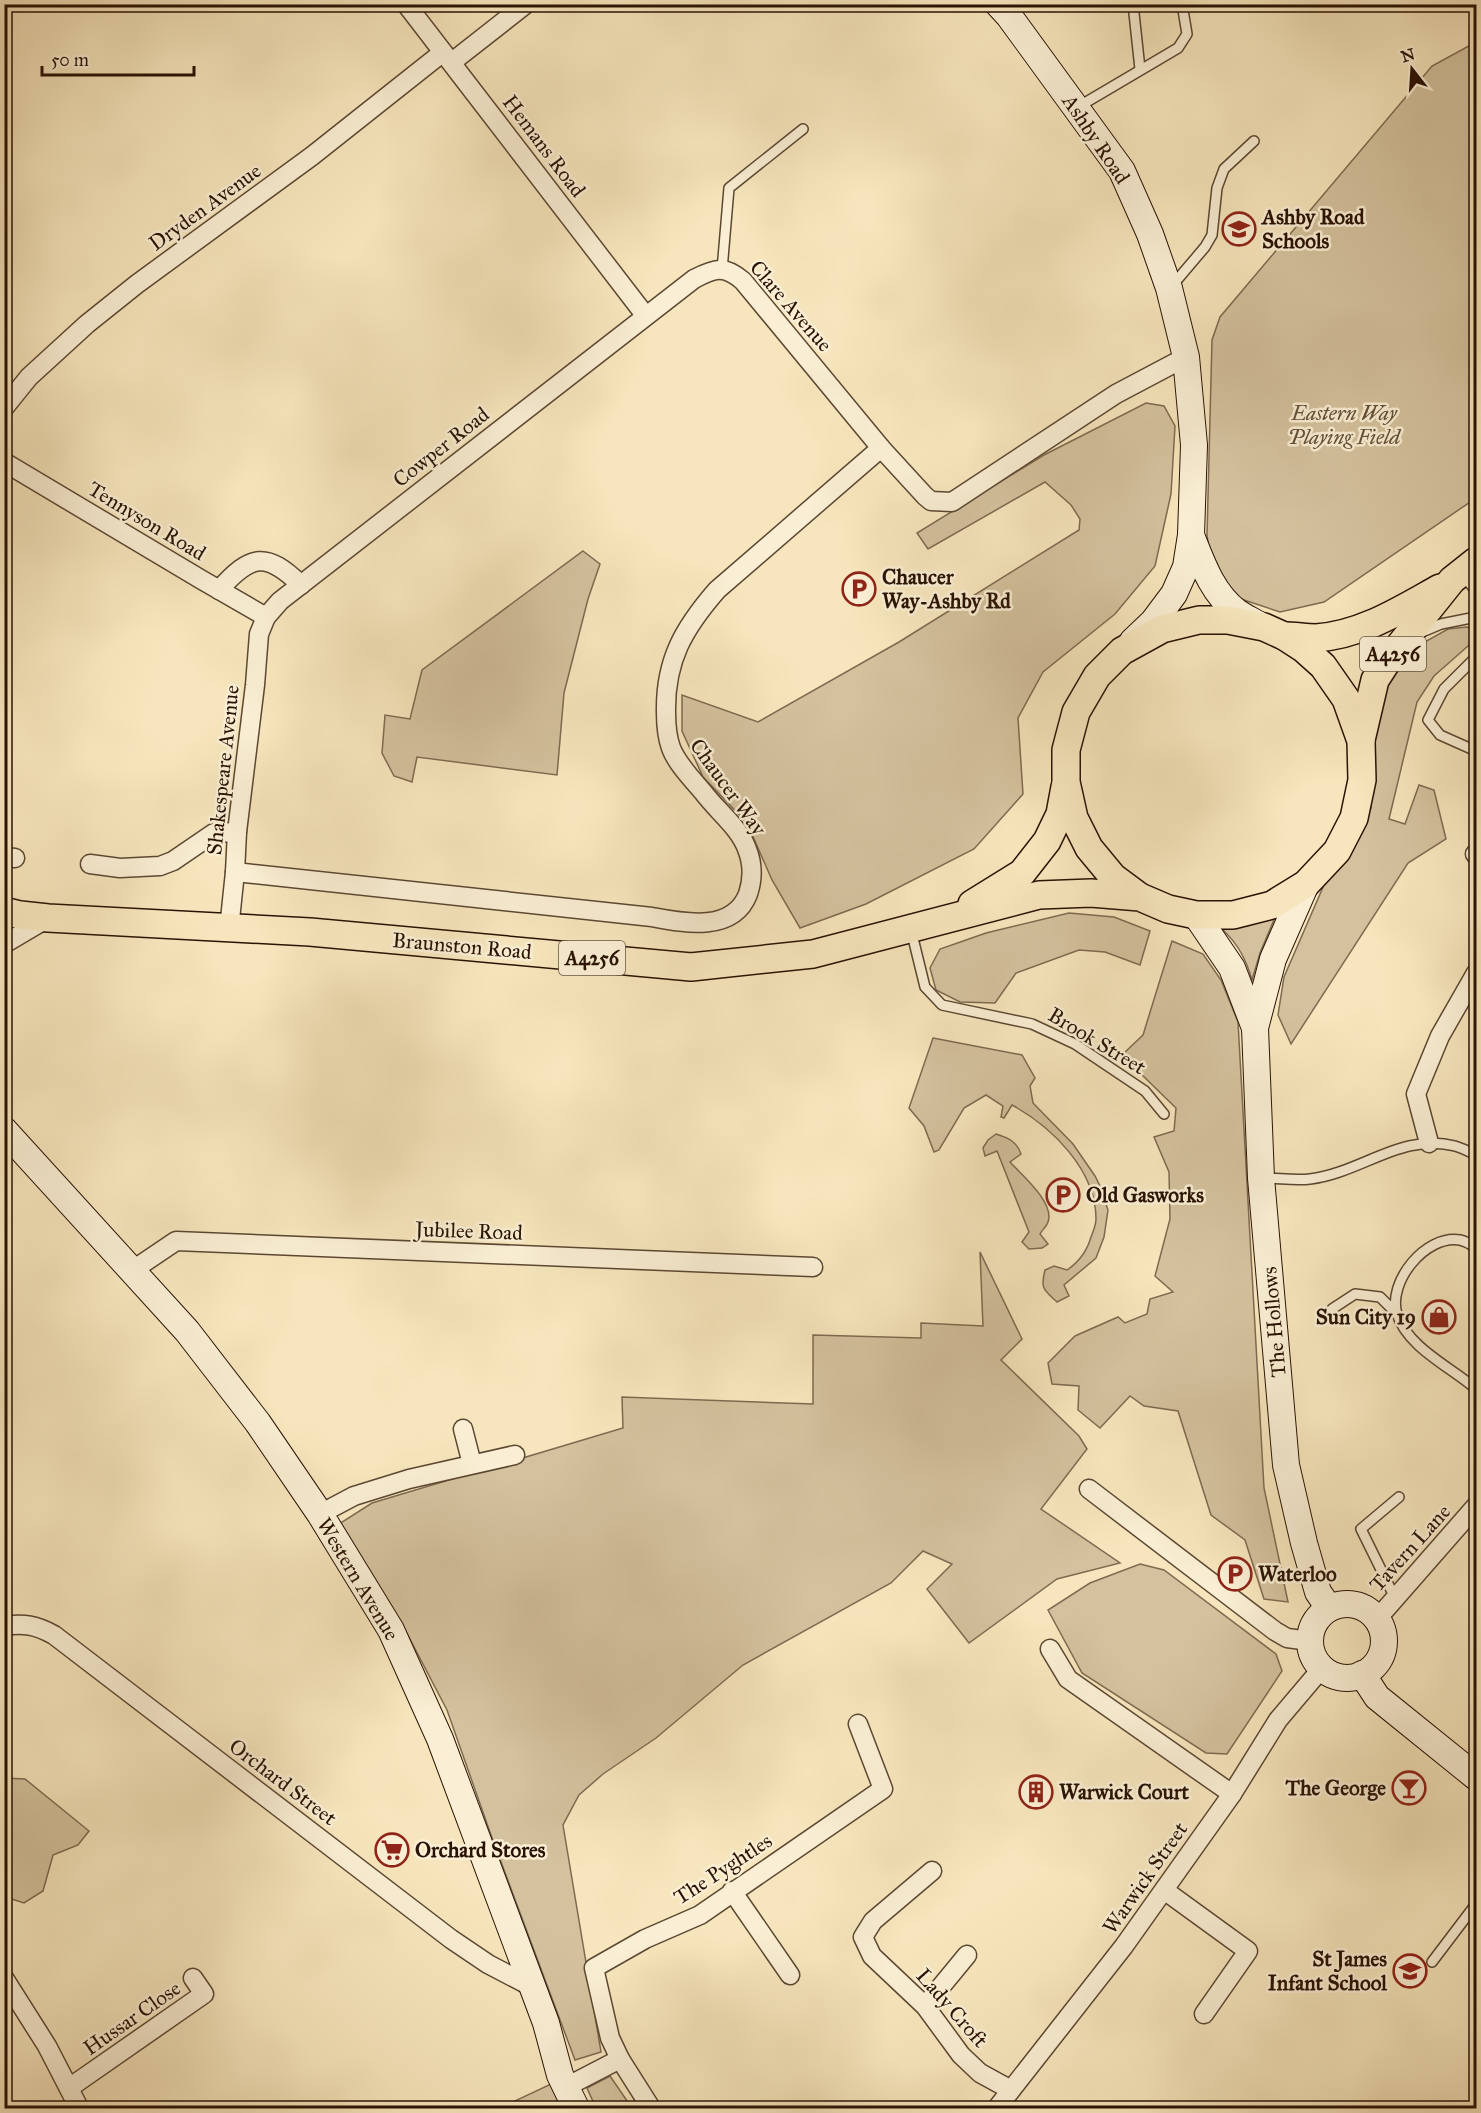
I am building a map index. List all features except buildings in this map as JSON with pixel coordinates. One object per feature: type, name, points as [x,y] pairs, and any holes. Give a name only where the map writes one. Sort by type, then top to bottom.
[{"type":"main road","name":"A4256","points":[[1274,632],[1317,638],[1353,631],[1389,616],[1467,574]]},
{"type":"main road","name":"A4256","points":[[1360,741],[1375,680],[1388,660],[1467,574]]},
{"type":"main road","points":[[1199,620],[1228,620],[1274,632],[1304,649],[1323,666],[1346,699],[1360,741],[1362,780],[1354,818],[1337,851],[1306,884],[1272,905],[1233,915],[1196,915],[1168,909],[1140,897],[1113,877],[1089,848],[1074,818],[1066,782],[1066,750],[1076,712],[1097,676],[1122,651],[1162,629],[1199,620]]},
{"type":"main road","name":"Braunston Road","points":[[950,917],[1022,873],[1047,841],[1060,814],[1066,782]]},
{"type":"main road","name":"Braunston Road","points":[[4,911],[48,918],[310,932],[691,967],[813,954],[1039,895],[1091,893],[1140,897]]},
{"type":"street","name":"Hemans Road","points":[[406,4],[645,315]]},
{"type":"street","name":"Dryden Avenue","points":[[4,408],[29,377],[87,324],[137,284],[447,57],[526,4]]},
{"type":"street","name":"Ashby Road","points":[[998,4],[1122,171],[1150,234],[1169,288],[1186,357],[1194,445],[1191,535],[1186,567],[1174,594],[1152,622],[1122,651]]},
{"type":"street","name":"Clare Avenue","points":[[645,315],[707,272],[732,271],[743,281],[881,448]]},
{"type":"street","name":"Cowper Road","points":[[266,617],[280,601],[645,315]]},
{"type":"street","points":[[881,448],[925,496],[932,501],[952,502],[1116,394],[1186,357]]},
{"type":"street","name":"Chaucer Way","points":[[236,872],[652,917],[691,924],[723,919],[740,909],[750,888],[753,872],[747,848],[730,823],[682,766],[671,748],[666,724],[666,690],[670,664],[687,628],[717,590],[881,448]]},
{"type":"street","name":"Tennyson Road","points":[[4,462],[266,617]]},
{"type":"street","name":"Ashby Road","points":[[1191,535],[1206,572],[1219,594],[1237,612],[1274,632]]},
{"type":"street","points":[[219,590],[232,575],[248,563],[268,560],[285,569],[301,585]]},
{"type":"street","name":"Shakespeare Avenue","points":[[229,929],[236,872],[237,832],[254,696],[259,634],[266,617]]},
{"type":"street","points":[[90,864],[120,868],[160,866],[173,861],[214,833],[237,832]]},
{"type":"street","points":[[1255,1028],[1272,959],[1306,884]]},
{"type":"street","points":[[1196,915],[1232,968],[1255,1028]]},
{"type":"street","points":[[4,944],[48,918]]},
{"type":"street","points":[[1429,1143],[1416,1094],[1440,1036],[1476,973]]},
{"type":"street","name":"The Hollows","points":[[1255,1028],[1261,1178],[1286,1465],[1318,1592],[1329,1608]]},
{"type":"street","name":"Western Avenue","points":[[4,1130],[187,1331],[251,1414],[320,1514],[391,1630],[440,1740],[546,2023],[560,2075],[571,2098]]},
{"type":"street","name":"Jubilee Road","points":[[133,1270],[176,1241],[813,1267]]},
{"type":"street","points":[[463,1429],[472,1464]]},
{"type":"street","points":[[320,1514],[354,1496],[409,1479],[515,1455]]},
{"type":"street","points":[[1089,1490],[1275,1631],[1287,1638],[1310,1641]]},
{"type":"street","name":"Tavern Lane","points":[[1377,1619],[1476,1506]]},
{"type":"street","points":[[1343,1604],[1359,1606],[1377,1619],[1383,1631],[1383,1648],[1375,1665],[1362,1674],[1343,1678],[1322,1668],[1314,1657],[1310,1641],[1315,1622],[1329,1608],[1343,1604]]},
{"type":"street","name":"Orchard Street","points":[[4,1626],[23,1623],[40,1627],[54,1635],[451,1939],[488,1964],[532,1987]]},
{"type":"street","points":[[1050,1649],[1068,1679],[1232,1794]]},
{"type":"street","name":"Warwick Street","points":[[997,2109],[1124,1946],[1232,1794],[1278,1720],[1322,1668]]},
{"type":"street","points":[[1362,1674],[1377,1697],[1476,1776]]},
{"type":"street","name":"The Pyghtles","points":[[621,2060],[610,2038],[594,1968],[645,1939],[700,1915],[883,1790],[858,1724]]},
{"type":"street","name":"Lady Croft","points":[[932,1871],[873,1922],[862,1937],[872,1956],[925,2006],[961,2055],[980,2073],[1011,2090]]},
{"type":"street","points":[[1164,1890],[1248,1951],[1204,2014]]},
{"type":"street","points":[[732,1891],[790,1975]]},
{"type":"street","points":[[925,2006],[967,1954]]},
{"type":"street","points":[[4,1978],[47,2046],[79,2109]]},
{"type":"street","name":"Hussar Close","points":[[69,2088],[204,1994],[193,1978]]},
{"type":"street","points":[[571,2098],[621,2060],[651,2109]]},
{"type":"lane","points":[[1133,4],[1140,69]]},
{"type":"lane","points":[[1076,108],[1178,48],[1187,34],[1182,4]]},
{"type":"lane","points":[[722,270],[729,188],[802,129]]},
{"type":"lane","points":[[1169,288],[1205,247],[1212,235],[1217,188],[1224,169],[1254,141]]},
{"type":"lane","points":[[1406,640],[1441,624],[1476,617]]},
{"type":"lane","points":[[1476,657],[1444,689],[1428,720],[1440,735],[1476,751]]},
{"type":"lane","name":"Brook Street","points":[[911,930],[925,987],[942,1005],[1032,1024],[1075,1044],[1145,1091],[1164,1114]]},
{"type":"lane","points":[[1261,1178],[1310,1179],[1340,1171],[1414,1143],[1455,1146],[1476,1155]]},
{"type":"lane","points":[[1397,1314],[1396,1298],[1403,1275],[1422,1251],[1438,1242],[1460,1240],[1476,1248]]},
{"type":"lane","points":[[1332,1309],[1355,1294],[1380,1297],[1397,1314],[1409,1334],[1428,1354],[1458,1373],[1476,1389]]},
{"type":"lane","points":[[1395,1598],[1361,1529],[1400,1497]]},
{"type":"lane","points":[[1432,1962],[1476,1904]]},
{"type":"green space","name":"Eastern Way Playing Field","points":[[1476,42],[1476,498],[1324,602],[1280,612],[1238,598],[1213,570],[1207,536],[1212,340],[1220,317],[1432,66]]},
{"type":"green space","points":[[1146,403],[1164,406],[1175,426],[1171,494],[1155,566],[1115,614],[1043,672],[1018,718],[1023,794],[974,849],[866,904],[800,928],[772,880],[747,823],[703,777],[682,731],[682,695],[758,722],[899,642],[1079,530],[1080,519],[1071,505],[1045,482],[928,549],[917,533],[1044,455]]},
{"type":"green space","points":[[583,551],[600,564],[588,599],[564,693],[557,775],[417,757],[412,782],[394,776],[382,753],[385,715],[410,719],[422,670]]},
{"type":"green space","points":[[1467,627],[1476,631],[1476,639],[1434,676],[1417,702],[1389,819],[1405,824],[1419,785],[1434,790],[1446,839],[1408,863],[1291,1044],[1278,1015],[1284,977],[1324,885],[1352,849],[1371,808],[1376,697],[1394,666],[1421,644],[1448,629]]},
{"type":"green space","points":[[1069,913],[1114,917],[1150,931],[1140,965],[1105,952],[1079,950],[1016,973],[995,1003],[960,1002],[936,990],[930,968],[940,949],[986,933]]},
{"type":"green space","points":[[1276,915],[1260,953],[1252,980],[1241,952],[1222,929],[1247,926]]},
{"type":"green space","points":[[1172,941],[1203,954],[1221,980],[1238,1022],[1264,1488],[1288,1602],[1264,1599],[1245,1540],[1211,1515],[1178,1411],[1144,1406],[1130,1396],[1100,1428],[1078,1410],[1079,1386],[1052,1384],[1048,1363],[1075,1336],[1118,1317],[1125,1323],[1147,1314],[1150,1299],[1173,1292],[1155,1276],[1170,1219],[1169,1172],[1154,1137],[1174,1131],[1176,1108],[1140,1073],[1124,1053],[1143,1035]]},
{"type":"green space","points":[[933,1038],[1022,1055],[1035,1078],[1030,1086],[1033,1103],[1073,1144],[1100,1186],[1108,1210],[1104,1237],[1096,1258],[1064,1285],[1069,1296],[1057,1302],[1044,1289],[1045,1270],[1054,1266],[1067,1270],[1079,1260],[1087,1247],[1096,1219],[1094,1201],[1088,1184],[1080,1167],[1069,1152],[1042,1125],[1012,1105],[1004,1118],[1001,1117],[1003,1106],[986,1095],[964,1108],[939,1150],[934,1152],[924,1126],[909,1108]]},
{"type":"green space","points":[[996,1134],[1015,1143],[1021,1154],[1010,1162],[1036,1190],[1047,1206],[1048,1222],[1040,1234],[1048,1244],[1042,1248],[1029,1249],[1022,1242],[1029,1232],[997,1151],[985,1156],[983,1148]]},
{"type":"green space","points":[[980,1252],[1022,1339],[1001,1360],[1079,1436],[1087,1449],[1041,1509],[1120,1563],[1057,1579],[969,1643],[927,1589],[952,1564],[923,1551],[891,1583],[743,1665],[656,1738],[603,1774],[579,1795],[563,1825],[601,2052],[575,2060],[447,1710],[402,1624],[336,1526],[372,1503],[623,1428],[622,1397],[813,1404],[813,1335],[921,1338],[921,1323],[983,1326]]},
{"type":"green space","points":[[1140,1564],[1164,1570],[1276,1654],[1282,1671],[1227,1754],[1206,1753],[1082,1673],[1048,1610],[1090,1583]]},
{"type":"green space","points":[[4,1778],[25,1779],[89,1831],[78,1845],[53,1855],[43,1891],[24,1903],[5,1897]]},
{"type":"green space","points":[[610,2076],[632,2108],[596,2108],[587,2088]]},
{"type":"green space","points":[[551,2084],[562,2108],[500,2108]]},
{"type":"place","name":"Ashby Road Schools","points":[[1239,229]]},
{"type":"place","name":"Chaucer Way-Ashby Rd","points":[[859,589]]},
{"type":"place","name":"Old Gasworks","points":[[1063,1195]]},
{"type":"place","name":"Sun City 19","points":[[1439,1317]]},
{"type":"place","name":"Waterloo","points":[[1235,1574]]},
{"type":"place","name":"The George","points":[[1409,1788]]},
{"type":"place","name":"Warwick Court","points":[[1036,1792]]},
{"type":"place","name":"Orchard Stores","points":[[392,1850]]},
{"type":"place","name":"St James Infant School","points":[[1410,1971]]}]
